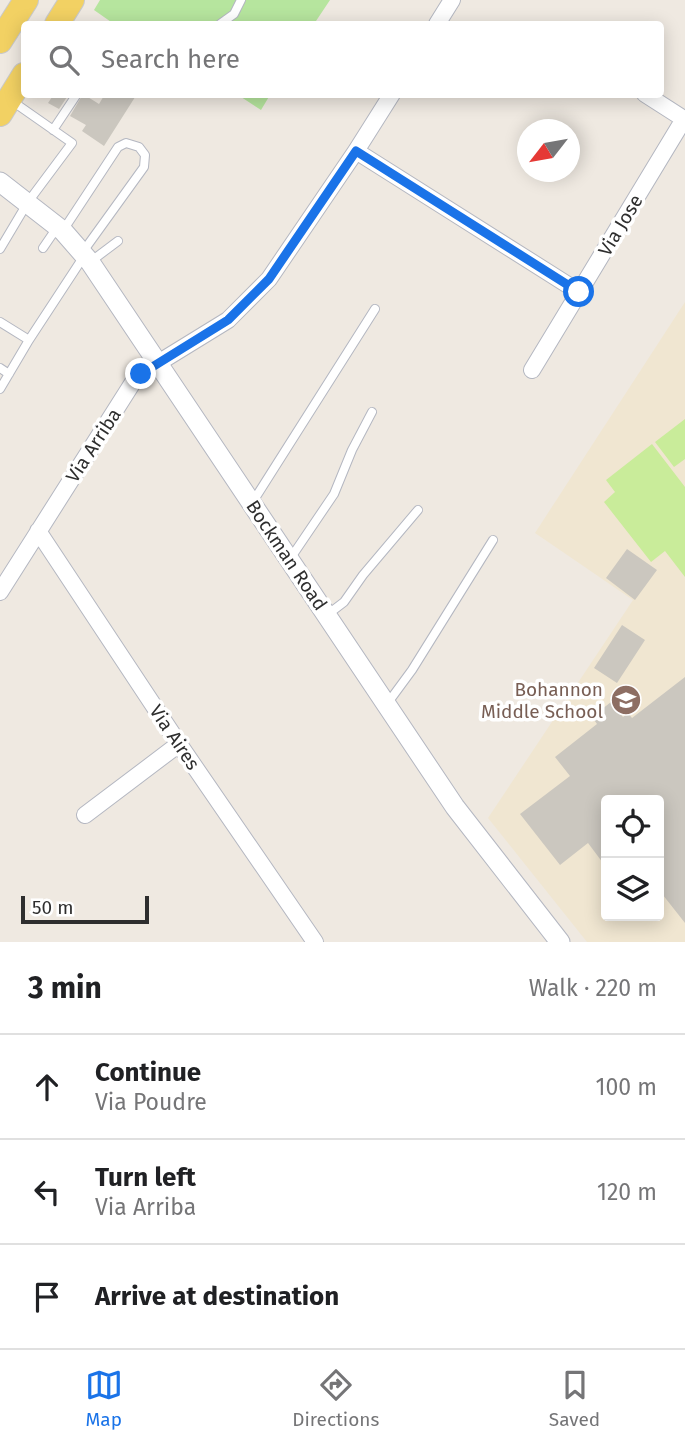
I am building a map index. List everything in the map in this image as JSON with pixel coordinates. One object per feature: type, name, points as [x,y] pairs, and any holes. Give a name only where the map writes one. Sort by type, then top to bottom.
[{"type":"main road","points":[[0,41],[26,0]]},
{"type":"main road","points":[[59,21],[72,0]]},
{"type":"main road","points":[[5,106],[21,80]]},
{"type":"street","points":[[439,21],[452,0]]},
{"type":"street","name":"Via Arriba","points":[[0,592],[137,376],[228,320],[269,279],[389,98]]},
{"type":"street","name":"Via Jose","points":[[532,370],[684,120],[651,98]]},
{"type":"street","points":[[356,151],[579,292]]},
{"type":"street","name":"Bockman Road","points":[[0,182],[60,229],[85,257],[462,816],[560,942]]},
{"type":"street","name":"Via Aires","points":[[37,531],[315,942]]},
{"type":"street","points":[[85,815],[179,744]]},
{"type":"lane","points":[[224,21],[234,14],[241,0]]},
{"type":"lane","points":[[53,130],[73,98]]},
{"type":"lane","points":[[0,248],[28,202],[72,143],[53,130],[5,106]]},
{"type":"lane","points":[[0,389],[29,340],[144,167],[145,155],[139,147],[126,144],[118,147],[60,229],[43,248]]},
{"type":"lane","points":[[85,257],[118,241]]},
{"type":"lane","points":[[252,503],[375,309]]},
{"type":"lane","points":[[0,322],[29,340]]},
{"type":"lane","points":[[0,368],[9,374]]},
{"type":"lane","points":[[290,559],[334,494],[352,450],[372,412]]},
{"type":"lane","points":[[327,615],[344,602],[363,575],[418,510]]},
{"type":"lane","points":[[387,704],[412,670],[493,540]]},
{"type":"shaded area","name":"Bohannon Middle School","points":[[685,302],[685,942],[587,942],[488,818],[633,600],[535,533]]},
{"type":"green space","points":[[100,0],[330,0],[316,21],[110,21],[94,10]]},
{"type":"green space","points":[[243,98],[268,98],[261,110]]},
{"type":"green space","points":[[685,419],[685,459],[674,467],[655,442]]},
{"type":"green space","points":[[652,444],[685,487],[685,577],[665,551],[651,562],[604,502],[615,492],[606,480]]},
{"type":"building","points":[[51,98],[66,98],[59,109],[48,103]]},
{"type":"building","points":[[81,98],[89,98],[99,104],[103,98],[134,98],[104,146],[82,131],[86,125],[70,116]]},
{"type":"building","points":[[627,549],[657,570],[635,600],[606,578]]},
{"type":"building","points":[[622,625],[645,640],[617,683],[594,668]]},
{"type":"building","points":[[685,677],[685,923],[664,896],[664,795],[601,795],[601,860],[588,843],[560,865],[520,814],[570,776],[555,757],[597,724],[592,717],[611,702],[623,717],[628,713],[632,718]]},
{"type":"place","name":"Bohannon Middle School","points":[[626,700]]},
{"type":"route","points":[[141,374],[228,320],[269,279],[356,151],[579,292]]}]
